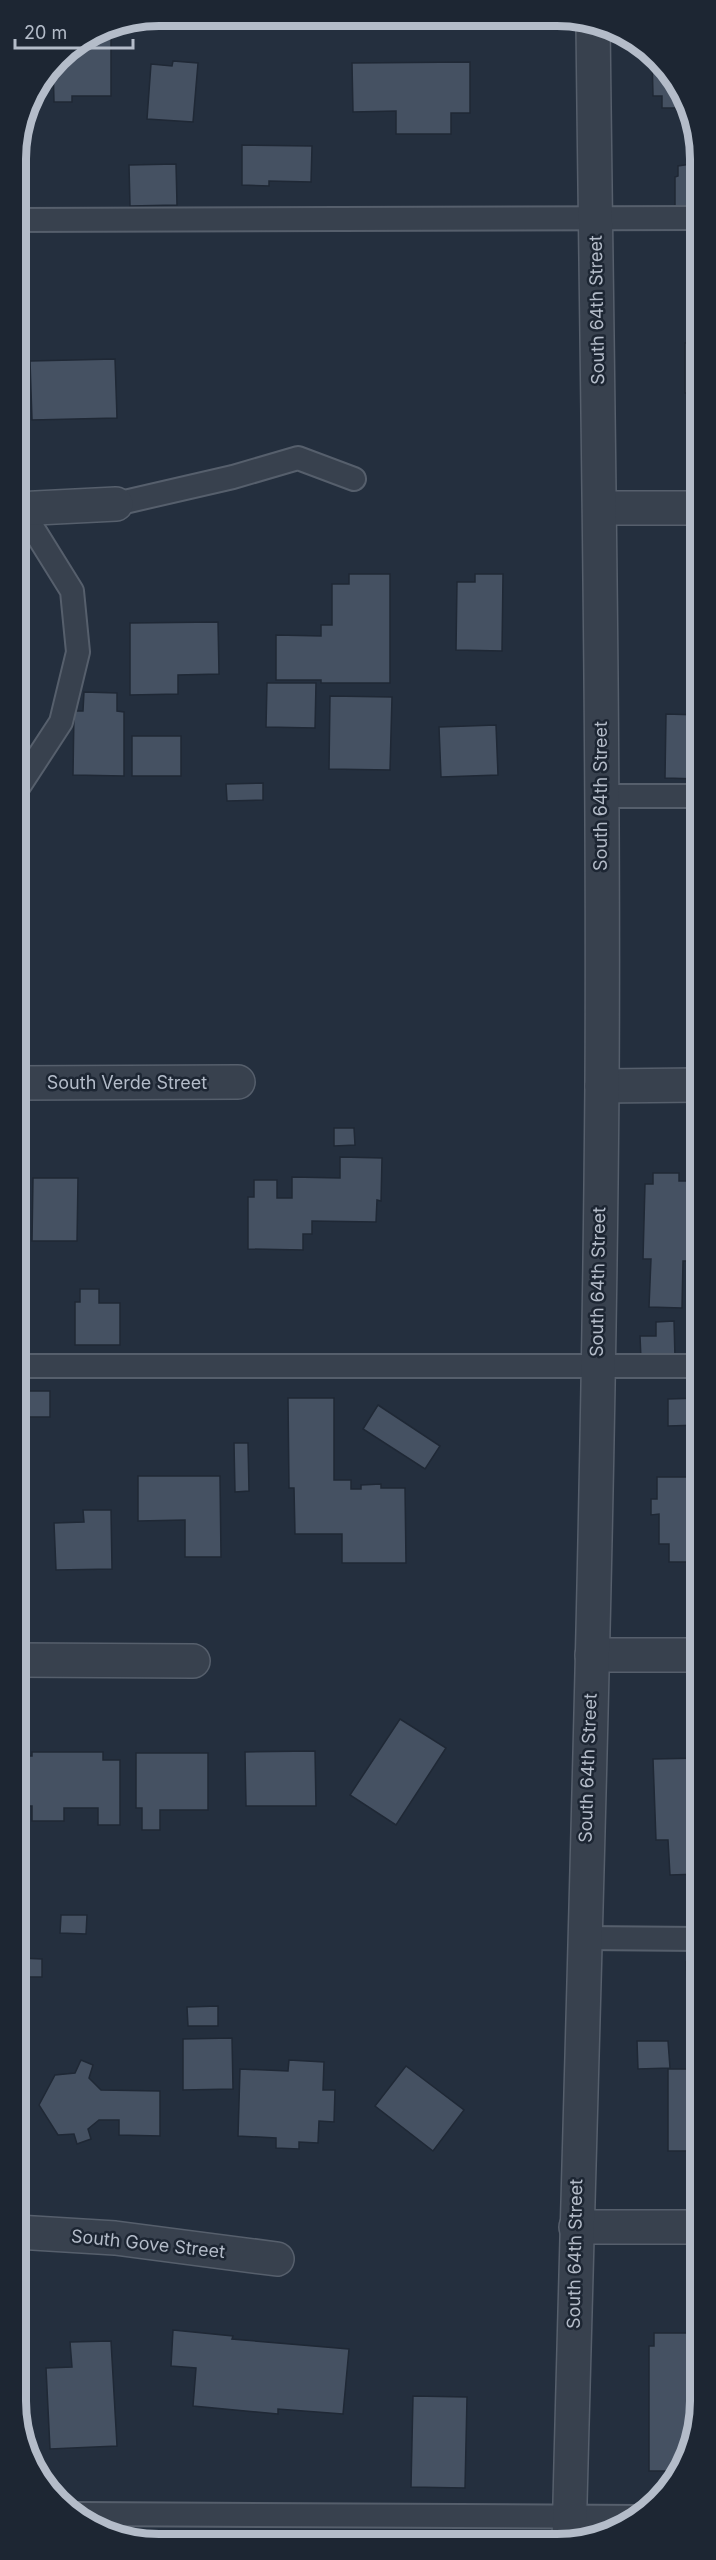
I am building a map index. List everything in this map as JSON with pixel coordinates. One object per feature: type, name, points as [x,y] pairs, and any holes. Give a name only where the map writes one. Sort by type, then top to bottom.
[{"type":"street","name":"South 64th Street","points":[[569,2530],[592,1655],[602,1086],[600,508],[593,31]]},
{"type":"street","points":[[26,509],[116,504]]},
{"type":"street","points":[[600,508],[690,508]]},
{"type":"street","name":"South Verde Street","points":[[26,1083],[238,1082]]},
{"type":"street","points":[[602,1086],[690,1085]]},
{"type":"street","points":[[592,1655],[690,1655]]},
{"type":"street","points":[[26,1660],[193,1661]]},
{"type":"street","points":[[576,2227],[690,2227]]},
{"type":"street","name":"South Gove Street","points":[[26,2232],[115,2238],[277,2259]]},
{"type":"lane","points":[[26,220],[690,218]]},
{"type":"lane","points":[[116,504],[233,477],[298,458],[354,479]]},
{"type":"lane","points":[[26,521],[72,591],[78,652],[61,722],[26,776]]},
{"type":"lane","points":[[601,796],[690,796]]},
{"type":"lane","points":[[26,1366],[690,1366]]},
{"type":"lane","points":[[584,1938],[690,1939]]},
{"type":"lane","points":[[88,2514],[569,2530],[614,2522]]},
{"type":"building","points":[[111,36],[111,96],[72,96],[72,102],[54,102],[53,78],[64,64],[92,43]]},
{"type":"building","points":[[173,61],[198,63],[193,122],[147,119],[151,64],[172,66]]},
{"type":"building","points":[[470,62],[470,113],[451,113],[451,134],[396,134],[396,111],[353,112],[352,63]]},
{"type":"building","points":[[652,64],[673,92],[680,108],[662,108],[662,96],[653,96]]},
{"type":"building","points":[[242,145],[312,146],[311,182],[269,181],[269,186],[242,185]]},
{"type":"building","points":[[176,164],[177,205],[130,206],[129,165]]},
{"type":"building","points":[[690,164],[690,208],[675,209],[675,177],[678,176],[678,166]]},
{"type":"building","points":[[685,343],[690,343],[690,393],[685,393]]},
{"type":"building","points":[[115,359],[117,418],[32,420],[30,361]]},
{"type":"building","points":[[349,574],[390,574],[390,683],[321,683],[321,680],[276,680],[276,635],[321,636],[321,625],[332,625],[332,584],[349,584]]},
{"type":"building","points":[[475,574],[503,574],[502,651],[456,650],[457,582],[475,582]]},
{"type":"building","points":[[218,622],[219,674],[178,675],[178,694],[130,695],[130,623]]},
{"type":"building","points":[[267,683],[316,683],[315,728],[266,727]]},
{"type":"building","points":[[84,692],[117,693],[117,711],[124,712],[124,776],[73,775],[74,711],[83,711]]},
{"type":"building","points":[[330,696],[392,697],[390,770],[329,769]]},
{"type":"building","points":[[666,714],[690,715],[690,779],[665,778]]},
{"type":"building","points":[[496,725],[498,775],[441,777],[439,727]]},
{"type":"building","points":[[132,736],[181,736],[181,776],[132,776]]},
{"type":"building","points":[[263,783],[263,800],[227,801],[226,784]]},
{"type":"building","points":[[334,1128],[354,1128],[355,1145],[334,1146]]},
{"type":"building","points":[[340,1157],[382,1158],[381,1201],[377,1200],[376,1222],[312,1221],[312,1234],[303,1234],[303,1250],[248,1249],[248,1197],[254,1197],[254,1180],[277,1180],[277,1198],[292,1198],[292,1177],[340,1178]]},
{"type":"building","points":[[653,1173],[679,1173],[679,1181],[690,1181],[690,1238],[688,1238],[688,1261],[683,1261],[682,1308],[649,1307],[651,1259],[643,1259],[645,1184],[653,1184]]},
{"type":"building","points":[[33,1178],[78,1178],[77,1241],[32,1241]]},
{"type":"building","points":[[80,1289],[99,1289],[99,1303],[120,1303],[120,1345],[75,1345],[75,1302],[80,1302]]},
{"type":"building","points":[[674,1321],[675,1358],[641,1359],[640,1336],[656,1336],[656,1322]]},
{"type":"building","points":[[26,1391],[50,1391],[50,1417],[26,1417]]},
{"type":"building","points":[[288,1398],[334,1398],[334,1480],[351,1480],[351,1489],[361,1489],[361,1485],[381,1484],[381,1488],[405,1488],[406,1563],[342,1563],[342,1534],[295,1534],[294,1488],[289,1488]]},
{"type":"building","points":[[690,1398],[690,1425],[668,1426],[668,1399]]},
{"type":"building","points":[[378,1405],[440,1446],[425,1469],[363,1429]]},
{"type":"building","points":[[234,1443],[248,1443],[249,1491],[235,1492]]},
{"type":"building","points":[[138,1476],[220,1476],[221,1557],[185,1557],[185,1520],[138,1521]]},
{"type":"building","points":[[657,1477],[690,1477],[690,1562],[669,1562],[669,1544],[659,1544],[659,1514],[651,1515],[651,1499],[657,1499]]},
{"type":"building","points":[[83,1510],[111,1510],[112,1569],[56,1570],[54,1523],[84,1522]]},
{"type":"building","points":[[400,1719],[446,1748],[396,1825],[350,1795]]},
{"type":"building","points":[[315,1751],[316,1806],[246,1806],[245,1752]]},
{"type":"building","points":[[32,1752],[103,1752],[103,1760],[120,1760],[120,1825],[98,1825],[98,1808],[64,1808],[64,1821],[32,1821],[32,1806],[29,1806],[29,1756],[32,1756]]},
{"type":"building","points":[[136,1753],[208,1753],[208,1810],[160,1810],[160,1830],[142,1830],[142,1808],[136,1808]]},
{"type":"building","points":[[690,1758],[690,1874],[670,1875],[668,1840],[656,1840],[653,1759]]},
{"type":"building","points":[[61,1915],[87,1915],[86,1934],[60,1933]]},
{"type":"building","points":[[26,1958],[42,1959],[42,1977],[26,1977]]},
{"type":"building","points":[[686,1962],[690,1962],[690,2004],[688,2004]]},
{"type":"building","points":[[218,2006],[218,2026],[188,2026],[187,2007]]},
{"type":"building","points":[[232,2038],[233,2089],[183,2090],[183,2039]]},
{"type":"building","points":[[637,2041],[668,2041],[670,2068],[638,2069]]},
{"type":"building","points":[[81,2060],[93,2065],[89,2078],[101,2090],[160,2091],[160,2136],[119,2135],[119,2120],[99,2120],[88,2129],[91,2139],[77,2144],[74,2134],[58,2135],[39,2105],[55,2075],[75,2073]]},
{"type":"building","points":[[289,2060],[324,2062],[323,2090],[335,2090],[334,2122],[319,2121],[318,2143],[299,2142],[299,2149],[276,2148],[276,2138],[238,2136],[240,2069],[288,2071]]},
{"type":"building","points":[[406,2066],[464,2110],[433,2151],[375,2106]]},
{"type":"building","points":[[668,2069],[690,2069],[690,2151],[668,2151]]},
{"type":"building","points":[[173,2330],[233,2336],[232,2339],[349,2349],[343,2414],[278,2409],[278,2414],[193,2406],[196,2368],[171,2366]]},
{"type":"building","points":[[654,2333],[690,2333],[688,2427],[677,2460],[670,2471],[649,2471],[649,2346],[654,2346]]},
{"type":"building","points":[[111,2341],[117,2446],[50,2449],[46,2368],[72,2367],[70,2342]]},
{"type":"building","points":[[413,2396],[467,2397],[465,2488],[411,2487]]}]
